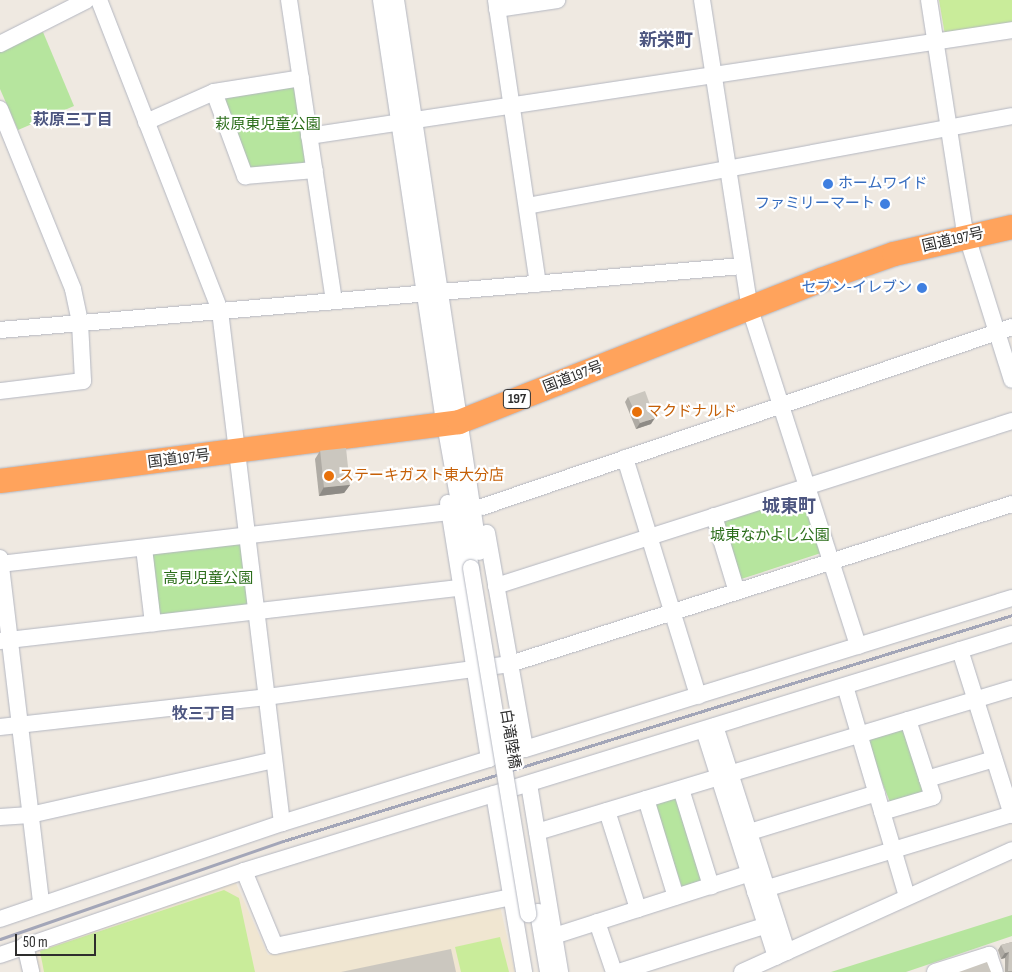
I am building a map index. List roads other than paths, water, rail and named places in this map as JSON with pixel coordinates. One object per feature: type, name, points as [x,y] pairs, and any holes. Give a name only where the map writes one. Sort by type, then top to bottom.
[{"type":"highway","name":"国道197号","points":[[965,232],[1012,218]]},
{"type":"highway","name":"国道197号","points":[[0,482],[451,417],[566,371],[749,303],[887,246],[965,232],[1012,227]]},
{"type":"highway","name":"国道197号","points":[[0,470],[236,447]]},
{"type":"street","points":[[0,44],[87,0]]},
{"type":"street","points":[[99,0],[220,311],[282,823]]},
{"type":"street","points":[[289,0],[334,301]]},
{"type":"street","points":[[381,0],[406,121],[451,417],[473,453],[525,749]]},
{"type":"street","points":[[396,0],[406,121]]},
{"type":"street","points":[[538,284],[496,4],[557,0]]},
{"type":"street","points":[[702,0],[749,303],[858,646]]},
{"type":"street","points":[[929,0],[965,232],[1004,329],[1012,380]]},
{"type":"street","points":[[309,136],[1012,30]]},
{"type":"street","points":[[146,122],[214,92],[301,78]]},
{"type":"street","points":[[214,92],[245,176],[315,170]]},
{"type":"street","points":[[0,109],[73,289],[80,323],[83,381],[0,392]]},
{"type":"street","points":[[527,206],[1012,116]]},
{"type":"street","points":[[0,330],[742,266]]},
{"type":"street","points":[[482,507],[1004,329]]},
{"type":"street","points":[[451,417],[439,450],[489,759]]},
{"type":"street","name":"白滝陸橋","points":[[451,417],[533,913]]},
{"type":"street","points":[[496,586],[1012,421]]},
{"type":"street","points":[[625,458],[698,696]]},
{"type":"street","points":[[0,727],[266,697],[475,671],[510,664],[1012,504]]},
{"type":"street","points":[[0,564],[449,512]]},
{"type":"street","points":[[714,516],[737,592]]},
{"type":"street","points":[[144,548],[153,624]]},
{"type":"street","points":[[0,558],[5,641],[20,725],[41,904]]},
{"type":"street","points":[[5,641],[461,588]]},
{"type":"street","points":[[0,919],[282,823],[489,759],[495,751],[515,746],[525,749],[1012,598]]},
{"type":"street","points":[[0,955],[244,871],[1012,634]]},
{"type":"street","points":[[761,890],[1012,815],[1009,796],[994,759],[960,650]]},
{"type":"street","points":[[845,686],[907,896]]},
{"type":"street","points":[[537,832],[1012,688]]},
{"type":"street","points":[[882,812],[933,797],[908,720]]},
{"type":"street","points":[[710,728],[781,954]]},
{"type":"street","points":[[927,779],[994,759]]},
{"type":"street","points":[[0,818],[30,815],[274,760]]},
{"type":"street","points":[[529,784],[560,972]]},
{"type":"street","points":[[681,789],[711,886]]},
{"type":"street","points":[[743,834],[877,793]]},
{"type":"street","points":[[494,794],[524,972]]},
{"type":"street","points":[[646,799],[676,897]]},
{"type":"street","points":[[607,811],[638,909]]},
{"type":"street","points":[[743,834],[750,873],[761,890]]},
{"type":"street","points":[[742,972],[1012,850]]},
{"type":"street","points":[[244,871],[275,946],[512,897]]},
{"type":"street","points":[[554,936],[750,873]]},
{"type":"street","points":[[533,913],[537,972]]},
{"type":"street","points":[[533,913],[548,972]]},
{"type":"street","points":[[597,922],[614,972]]},
{"type":"street","points":[[619,972],[772,923]]},
{"type":"street","points":[[25,945],[31,972]]},
{"type":"street","points":[[935,972],[989,956],[995,972]]},
{"type":"railway","points":[[0,939],[283,841],[1012,615]]},
{"type":"place","name":"ホームワイド","points":[[828,184]]},
{"type":"place","name":"ファミリーマート","points":[[885,204]]},
{"type":"place","name":"セブン-イレブン","points":[[922,288]]},
{"type":"place","name":"マクドナルド","points":[[637,412]]},
{"type":"place","name":"ステーキガスト東大分店","points":[[329,476]]},
{"type":"district","name":"新栄町","points":[[666,41]]},
{"type":"district","name":"萩原三丁目","points":[[73,121]]},
{"type":"district","name":"城東町","points":[[789,507]]},
{"type":"district","name":"牧三丁目","points":[[204,715]]},
{"type":"park label","name":"萩原東児童公園","points":[[268,125]]},
{"type":"park label","name":"城東なかよし公園","points":[[770,536]]},
{"type":"park label","name":"高見児童公園","points":[[208,579]]}]
